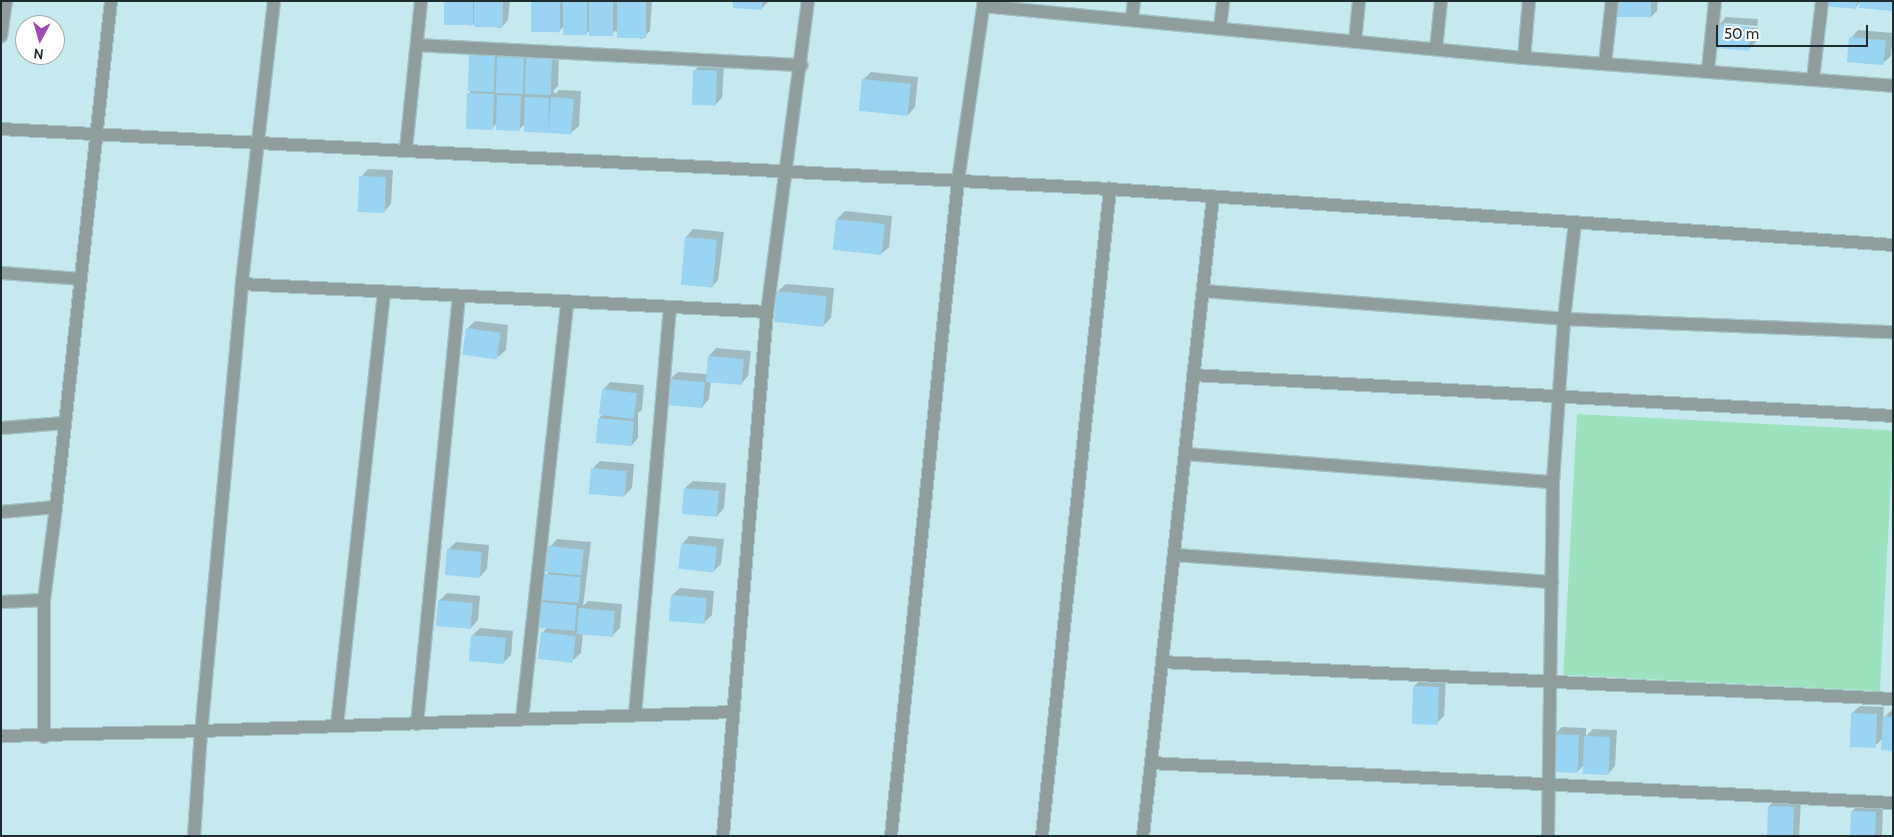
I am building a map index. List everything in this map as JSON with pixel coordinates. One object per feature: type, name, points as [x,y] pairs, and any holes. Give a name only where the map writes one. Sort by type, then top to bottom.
[{"type":"street","points":[[1,36],[6,1]]},
{"type":"street","points":[[44,736],[44,600],[56,507],[111,1]]},
{"type":"street","points":[[194,836],[201,731],[242,284],[260,143],[274,1]]},
{"type":"street","points":[[406,149],[421,1]]},
{"type":"street","points":[[722,836],[767,312],[808,1]]},
{"type":"street","points":[[1132,19],[1134,1]]},
{"type":"street","points":[[1220,27],[1223,1]]},
{"type":"street","points":[[1355,42],[1359,1]]},
{"type":"street","points":[[1436,49],[1441,1]]},
{"type":"street","points":[[1524,58],[1529,1]]},
{"type":"street","points":[[1605,63],[1612,1]]},
{"type":"street","points":[[1708,70],[1715,1]]},
{"type":"street","points":[[1813,79],[1822,1]]},
{"type":"street","points":[[891,836],[958,181],[984,4],[1524,58],[1708,70],[1893,86]]},
{"type":"street","points":[[417,45],[801,65]]},
{"type":"street","points":[[1,130],[406,149],[1110,189],[1893,244]]},
{"type":"street","points":[[1042,836],[1110,189]]},
{"type":"street","points":[[1143,836],[1213,196]]},
{"type":"street","points":[[1548,836],[1553,482],[1564,319],[1575,223]]},
{"type":"street","points":[[1,273],[80,279]]},
{"type":"street","points":[[242,284],[767,312]]},
{"type":"street","points":[[1203,291],[1564,319],[1893,332]]},
{"type":"street","points":[[337,725],[384,292]]},
{"type":"street","points":[[417,724],[459,296]]},
{"type":"street","points":[[522,719],[567,302]]},
{"type":"street","points":[[634,715],[670,308]]},
{"type":"street","points":[[1193,375],[1560,398],[1893,416]]},
{"type":"street","points":[[1,428],[64,423]]},
{"type":"street","points":[[1185,454],[1553,482]]},
{"type":"street","points":[[1,512],[56,507]]},
{"type":"street","points":[[1174,555],[1552,582]]},
{"type":"street","points":[[1,602],[44,600]]},
{"type":"street","points":[[1162,662],[1893,699]]},
{"type":"street","points":[[1,736],[417,724],[733,712]]},
{"type":"street","points":[[1151,764],[1550,787],[1893,803]]},
{"type":"green space","points":[[1577,414],[1893,431],[1880,691],[1563,675]]},
{"type":"building","points":[[444,1],[473,1],[473,25],[444,25]]},
{"type":"building","points":[[474,1],[503,1],[503,27],[474,27]]},
{"type":"building","points":[[531,1],[560,1],[560,32],[531,32]]},
{"type":"building","points":[[563,1],[587,1],[587,35],[563,35]]},
{"type":"building","points":[[589,1],[613,1],[613,36],[589,36]]},
{"type":"building","points":[[617,1],[646,1],[646,38],[617,38]]},
{"type":"building","points":[[733,1],[762,1],[762,10],[733,8]]},
{"type":"building","points":[[1618,1],[1651,1],[1651,17],[1618,17]]},
{"type":"building","points":[[1824,1],[1857,1],[1856,9],[1823,6]]},
{"type":"building","points":[[1860,1],[1893,1],[1892,11],[1859,8]]},
{"type":"building","points":[[1717,24],[1751,27],[1749,51],[1715,48]]},
{"type":"building","points":[[1849,37],[1886,40],[1884,65],[1847,62]]},
{"type":"building","points":[[469,55],[495,56],[494,92],[468,91]]},
{"type":"building","points":[[497,57],[524,58],[523,94],[496,93]]},
{"type":"building","points":[[526,58],[552,59],[551,95],[525,94]]},
{"type":"building","points":[[693,70],[717,71],[716,106],[692,105]]},
{"type":"building","points":[[862,79],[911,84],[907,116],[859,111]]},
{"type":"building","points":[[467,93],[494,94],[493,130],[466,129]]},
{"type":"building","points":[[497,95],[521,96],[520,131],[496,130]]},
{"type":"building","points":[[525,97],[549,98],[548,133],[524,132]]},
{"type":"building","points":[[551,97],[574,99],[571,135],[548,133]]},
{"type":"building","points":[[359,176],[386,177],[385,213],[358,212]]},
{"type":"building","points":[[836,219],[885,224],[881,255],[833,250]]},
{"type":"building","points":[[685,237],[717,240],[713,288],[681,285]]},
{"type":"building","points":[[777,291],[827,296],[823,327],[774,322]]},
{"type":"building","points":[[466,328],[501,333],[497,360],[462,355]]},
{"type":"building","points":[[708,356],[744,359],[742,385],[706,382]]},
{"type":"building","points":[[669,379],[705,382],[703,408],[667,405]]},
{"type":"building","points":[[602,389],[637,393],[634,419],[599,415]]},
{"type":"building","points":[[598,418],[634,421],[632,446],[596,443]]},
{"type":"building","points":[[591,468],[627,471],[625,497],[589,494]]},
{"type":"building","points":[[684,488],[719,491],[717,517],[682,514]]},
{"type":"building","points":[[681,543],[717,547],[714,573],[678,569]]},
{"type":"building","points":[[548,546],[584,550],[581,576],[545,572]]},
{"type":"building","points":[[447,549],[482,552],[480,578],[445,575]]},
{"type":"building","points":[[545,574],[581,577],[579,603],[543,600]]},
{"type":"building","points":[[671,595],[707,598],[705,624],[669,621]]},
{"type":"building","points":[[438,600],[473,603],[471,629],[436,626]]},
{"type":"building","points":[[541,602],[577,605],[575,631],[539,628]]},
{"type":"building","points":[[579,608],[615,611],[613,637],[577,634]]},
{"type":"building","points":[[541,632],[576,636],[572,663],[538,659]]},
{"type":"building","points":[[471,635],[506,638],[504,664],[469,661]]},
{"type":"building","points":[[1413,686],[1439,687],[1438,725],[1412,724]]},
{"type":"building","points":[[1851,713],[1877,714],[1876,748],[1850,747]]},
{"type":"building","points":[[1883,716],[1893,717],[1893,751],[1881,750]]},
{"type":"building","points":[[1553,734],[1579,735],[1578,773],[1552,772]]},
{"type":"building","points":[[1584,736],[1610,737],[1609,775],[1583,774]]},
{"type":"building","points":[[1768,806],[1794,807],[1793,836],[1767,836]]},
{"type":"building","points":[[1851,811],[1876,812],[1875,836],[1850,836]]}]
